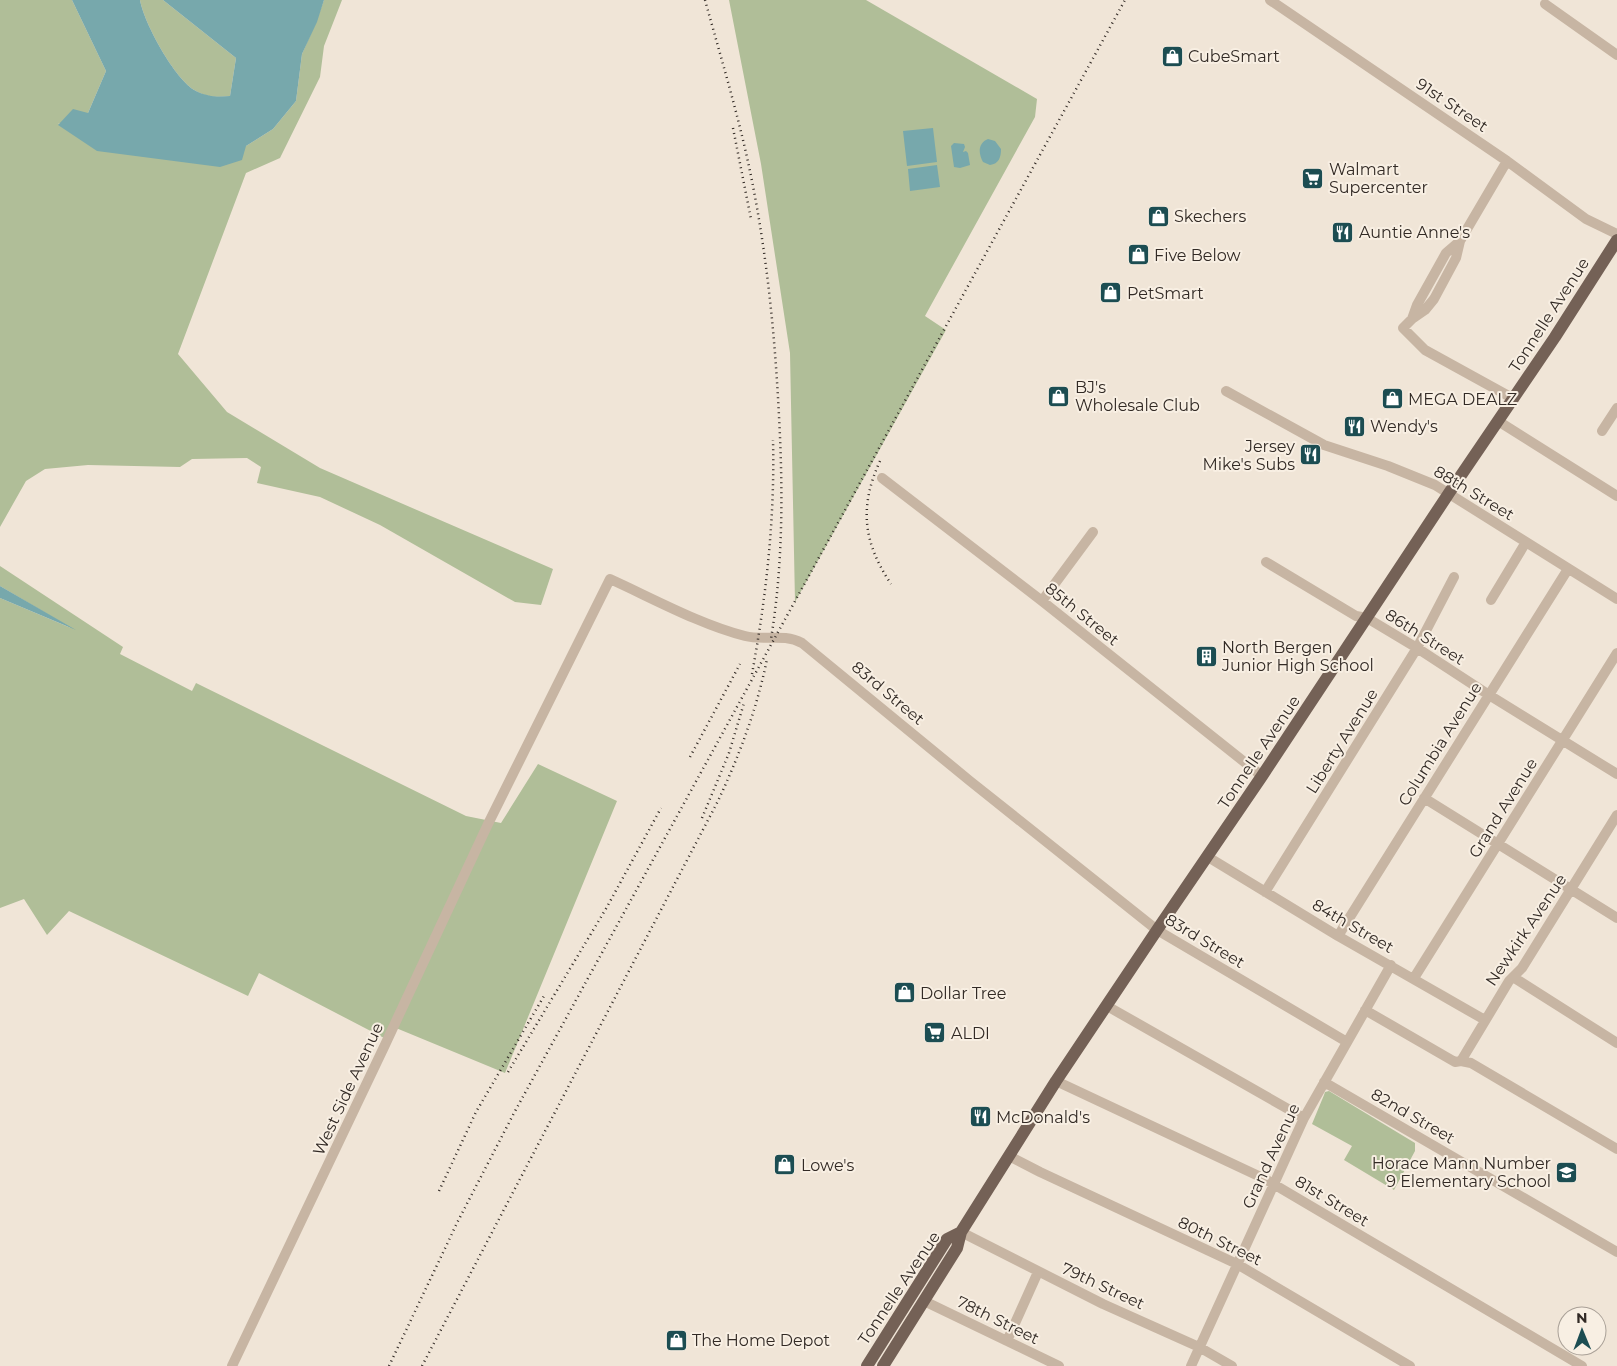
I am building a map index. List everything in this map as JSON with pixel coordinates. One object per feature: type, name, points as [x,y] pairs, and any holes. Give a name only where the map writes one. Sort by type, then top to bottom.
[{"type":"main road","name":"Tonnelle Avenue","points":[[883,1366],[957,1248],[961,1232],[1056,1081],[1262,776],[1448,492],[1514,399],[1617,240]]},
{"type":"main road","name":"Tonnelle Avenue","points":[[867,1366],[947,1239],[961,1232]]},
{"type":"street","name":"91st Street","points":[[1270,0],[1507,161],[1586,218],[1617,234]]},
{"type":"street","points":[[1545,4],[1617,55]]},
{"type":"street","points":[[1507,161],[1460,241],[1456,258],[1434,299],[1425,310],[1403,328],[1425,350],[1514,399]]},
{"type":"street","name":"88th Street","points":[[1226,391],[1324,445],[1428,481],[1617,599]]},
{"type":"street","points":[[1602,431],[1617,408]]},
{"type":"street","points":[[1498,420],[1617,496]]},
{"type":"street","name":"85th Street","points":[[882,478],[1042,601],[1262,776]]},
{"type":"street","points":[[1042,601],[1093,532]]},
{"type":"street","points":[[1491,600],[1526,542]]},
{"type":"street","name":"86th Street","points":[[1266,562],[1356,616],[1366,618],[1417,648],[1617,774]]},
{"type":"street","name":"Columbia Avenue","points":[[1338,936],[1568,569]]},
{"type":"street","name":"Liberty Avenue","points":[[1265,892],[1417,648],[1454,577]]},
{"type":"street","name":"83rd Street","points":[[488,824],[610,579],[699,620],[746,637],[782,637],[795,639],[802,643],[970,781],[1157,930],[1347,1042]]},
{"type":"street","name":"Grand Avenue","points":[[1414,978],[1617,653]]},
{"type":"street","points":[[1424,798],[1617,918]]},
{"type":"street","name":"Newkirk Avenue","points":[[1461,1061],[1513,977],[1522,968],[1617,815]]},
{"type":"street","name":"West Side Avenue","points":[[232,1366],[384,1048],[488,824]]},
{"type":"street","name":"84th Street","points":[[1208,857],[1338,936],[1485,1020]]},
{"type":"street","name":"Grand Avenue","points":[[1191,1366],[1304,1118],[1390,965]]},
{"type":"street","points":[[1513,977],[1617,1042]]},
{"type":"street","points":[[1107,1006],[1304,1118]]},
{"type":"street","points":[[1365,1010],[1455,1062],[1471,1063],[1617,1149]]},
{"type":"street","name":"81st Street","points":[[1056,1081],[1274,1184],[1582,1366]]},
{"type":"street","name":"82nd Street","points":[[1324,1082],[1617,1252]]},
{"type":"street","name":"80th Street","points":[[1009,1156],[1237,1264],[1410,1366]]},
{"type":"street","name":"79th Street","points":[[961,1232],[1103,1304],[1199,1347],[1232,1366]]},
{"type":"street","points":[[1008,1341],[1038,1272]]},
{"type":"street","name":"78th Street","points":[[924,1300],[1059,1366]]},
{"type":"green space","points":[[0,0],[72,0],[106,71],[88,113],[58,124],[246,146],[273,129],[296,101],[302,54],[324,0],[342,0],[324,46],[320,77],[280,158],[246,173],[178,354],[227,412],[320,468],[553,569],[541,605],[515,602],[380,525],[320,497],[257,483],[261,467],[247,458],[192,459],[180,467],[88,465],[45,469],[26,481],[0,527]]},
{"type":"green space","points":[[140,0],[163,0],[236,58],[230,96],[217,97],[205,95],[188,85],[170,63],[154,36]]},
{"type":"green space","points":[[729,0],[866,0],[1037,99],[1035,117],[925,316],[946,330],[795,602],[790,353],[761,164]]},
{"type":"green space","points":[[0,566],[123,647],[120,654],[192,691],[196,683],[466,816],[501,823],[538,764],[617,801],[505,1073],[396,1028],[388,1040],[259,973],[248,996],[69,911],[47,935],[24,899],[0,908],[0,598],[71,628],[0,586]]},
{"type":"green space","points":[[1329,1091],[1415,1143],[1415,1151],[1394,1190],[1344,1160],[1352,1146],[1312,1124],[1325,1092]]},
{"type":"water","points":[[72,0],[140,0],[154,36],[170,63],[188,85],[200,93],[230,96],[236,58],[163,0],[324,0],[317,22],[302,54],[296,101],[273,129],[246,146],[242,160],[220,167],[97,151],[58,125],[73,109],[88,113],[106,71]]},
{"type":"water","points":[[933,128],[937,162],[907,166],[903,131]]},
{"type":"water","points":[[988,139],[995,141],[1001,149],[999,160],[990,165],[983,162],[980,155],[982,143]]},
{"type":"water","points":[[954,143],[964,144],[963,152],[966,151],[968,153],[970,165],[960,168],[954,167],[951,146]]},
{"type":"water","points":[[937,165],[940,187],[910,191],[908,169]]},
{"type":"water","points":[[0,586],[76,630],[0,598]]},
{"type":"railway","points":[[705,0],[730,88],[746,154],[757,206],[770,296],[777,386],[781,500],[780,556],[771,639]]},
{"type":"railway","points":[[389,1366],[458,1221],[514,1113],[1125,0]]},
{"type":"railway","points":[[733,128],[751,219]]},
{"type":"railway","points":[[752,674],[771,528],[773,440]]},
{"type":"railway","points":[[880,461],[869,494],[867,524],[875,554],[891,584]]},
{"type":"railway","points":[[422,1366],[718,801],[747,732],[767,659]]},
{"type":"railway","points":[[690,757],[740,664]]},
{"type":"railway","points":[[702,818],[729,753],[744,703]]},
{"type":"railway","points":[[508,1072],[607,907],[661,808]]},
{"type":"railway","points":[[439,1191],[476,1112],[544,996]]},
{"type":"place","name":"CubeSmart","points":[[1172,56]]},
{"type":"place","name":"Walmart Supercenter","points":[[1313,178]]},
{"type":"place","name":"Skechers","points":[[1158,216]]},
{"type":"place","name":"Auntie Anne's","points":[[1343,232]]},
{"type":"place","name":"Five Below","points":[[1138,255]]},
{"type":"place","name":"PetSmart","points":[[1111,293]]},
{"type":"place","name":"BJ's Wholesale Club","points":[[1059,396]]},
{"type":"place","name":"MEGA DEALZ","points":[[1392,399]]},
{"type":"place","name":"Wendy's","points":[[1354,426]]},
{"type":"place","name":"Jersey Mike's Subs","points":[[1311,455]]},
{"type":"place","name":"North Bergen Junior High School","points":[[1206,656]]},
{"type":"place","name":"Dollar Tree","points":[[904,993]]},
{"type":"place","name":"ALDI","points":[[935,1033]]},
{"type":"place","name":"McDonald's","points":[[980,1117]]},
{"type":"place","name":"Lowe's","points":[[785,1165]]},
{"type":"place","name":"Horace Mann Number 9 Elementary School","points":[[1567,1172]]},
{"type":"place","name":"The Home Depot","points":[[676,1340]]}]
